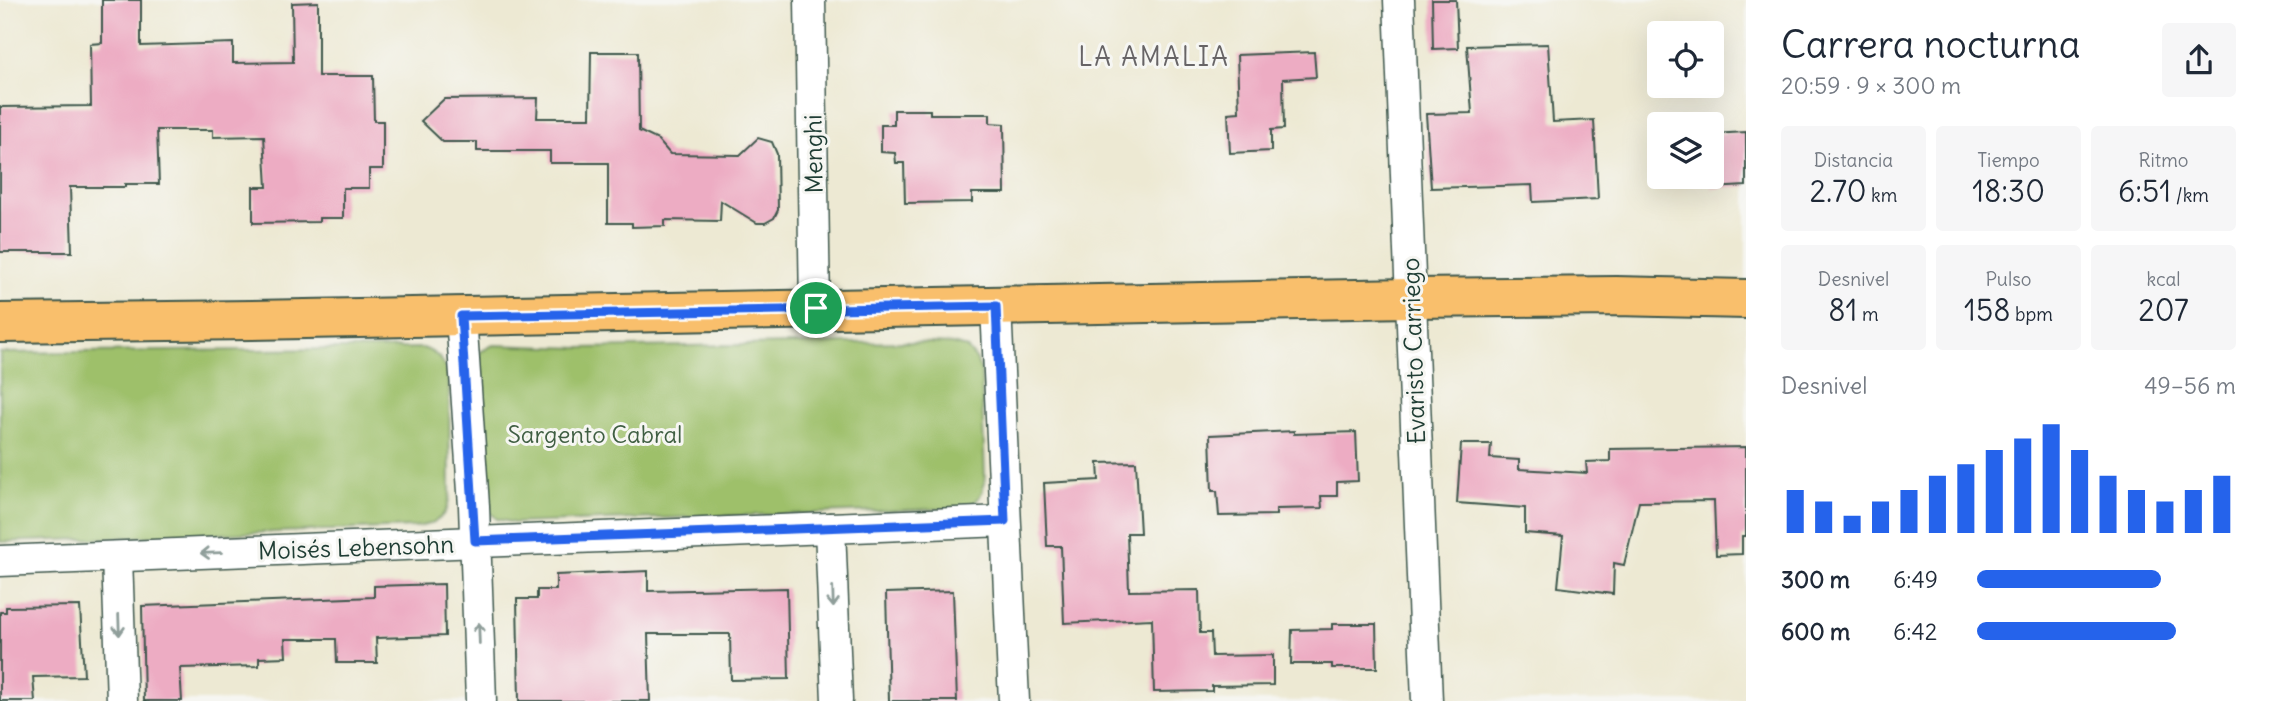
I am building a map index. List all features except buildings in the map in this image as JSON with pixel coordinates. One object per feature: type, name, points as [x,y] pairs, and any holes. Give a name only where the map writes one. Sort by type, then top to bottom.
[{"type":"main road","points":[[0,323],[1410,298],[1616,296],[1746,299]]},
{"type":"street","name":"Menghi","points":[[810,0],[816,308]]},
{"type":"street","name":"Evaristo Carriego","points":[[1399,0],[1427,701]]},
{"type":"street","points":[[996,306],[1014,701]]},
{"type":"street","points":[[461,316],[475,541],[481,701]]},
{"type":"street","name":"Moisés Lebensohn","points":[[0,561],[1005,521]]},
{"type":"street","points":[[830,528],[837,701]]},
{"type":"street","points":[[117,557],[122,701]]},
{"type":"green space","name":"Sargento Cabral","points":[[906,342],[952,344],[967,348],[981,370],[985,477],[982,492],[971,506],[514,523],[497,519],[487,510],[478,359],[480,352],[493,345],[580,348]]},
{"type":"green space","name":"Sargento Cabral","points":[[423,348],[441,360],[449,381],[450,494],[447,509],[435,522],[414,527],[0,542],[0,353]]},
{"type":"district","name":"LA AMALIA","points":[[1154,56]]},
{"type":"route","points":[[996,306],[1005,521],[475,541],[461,316],[816,308],[996,306]]}]
